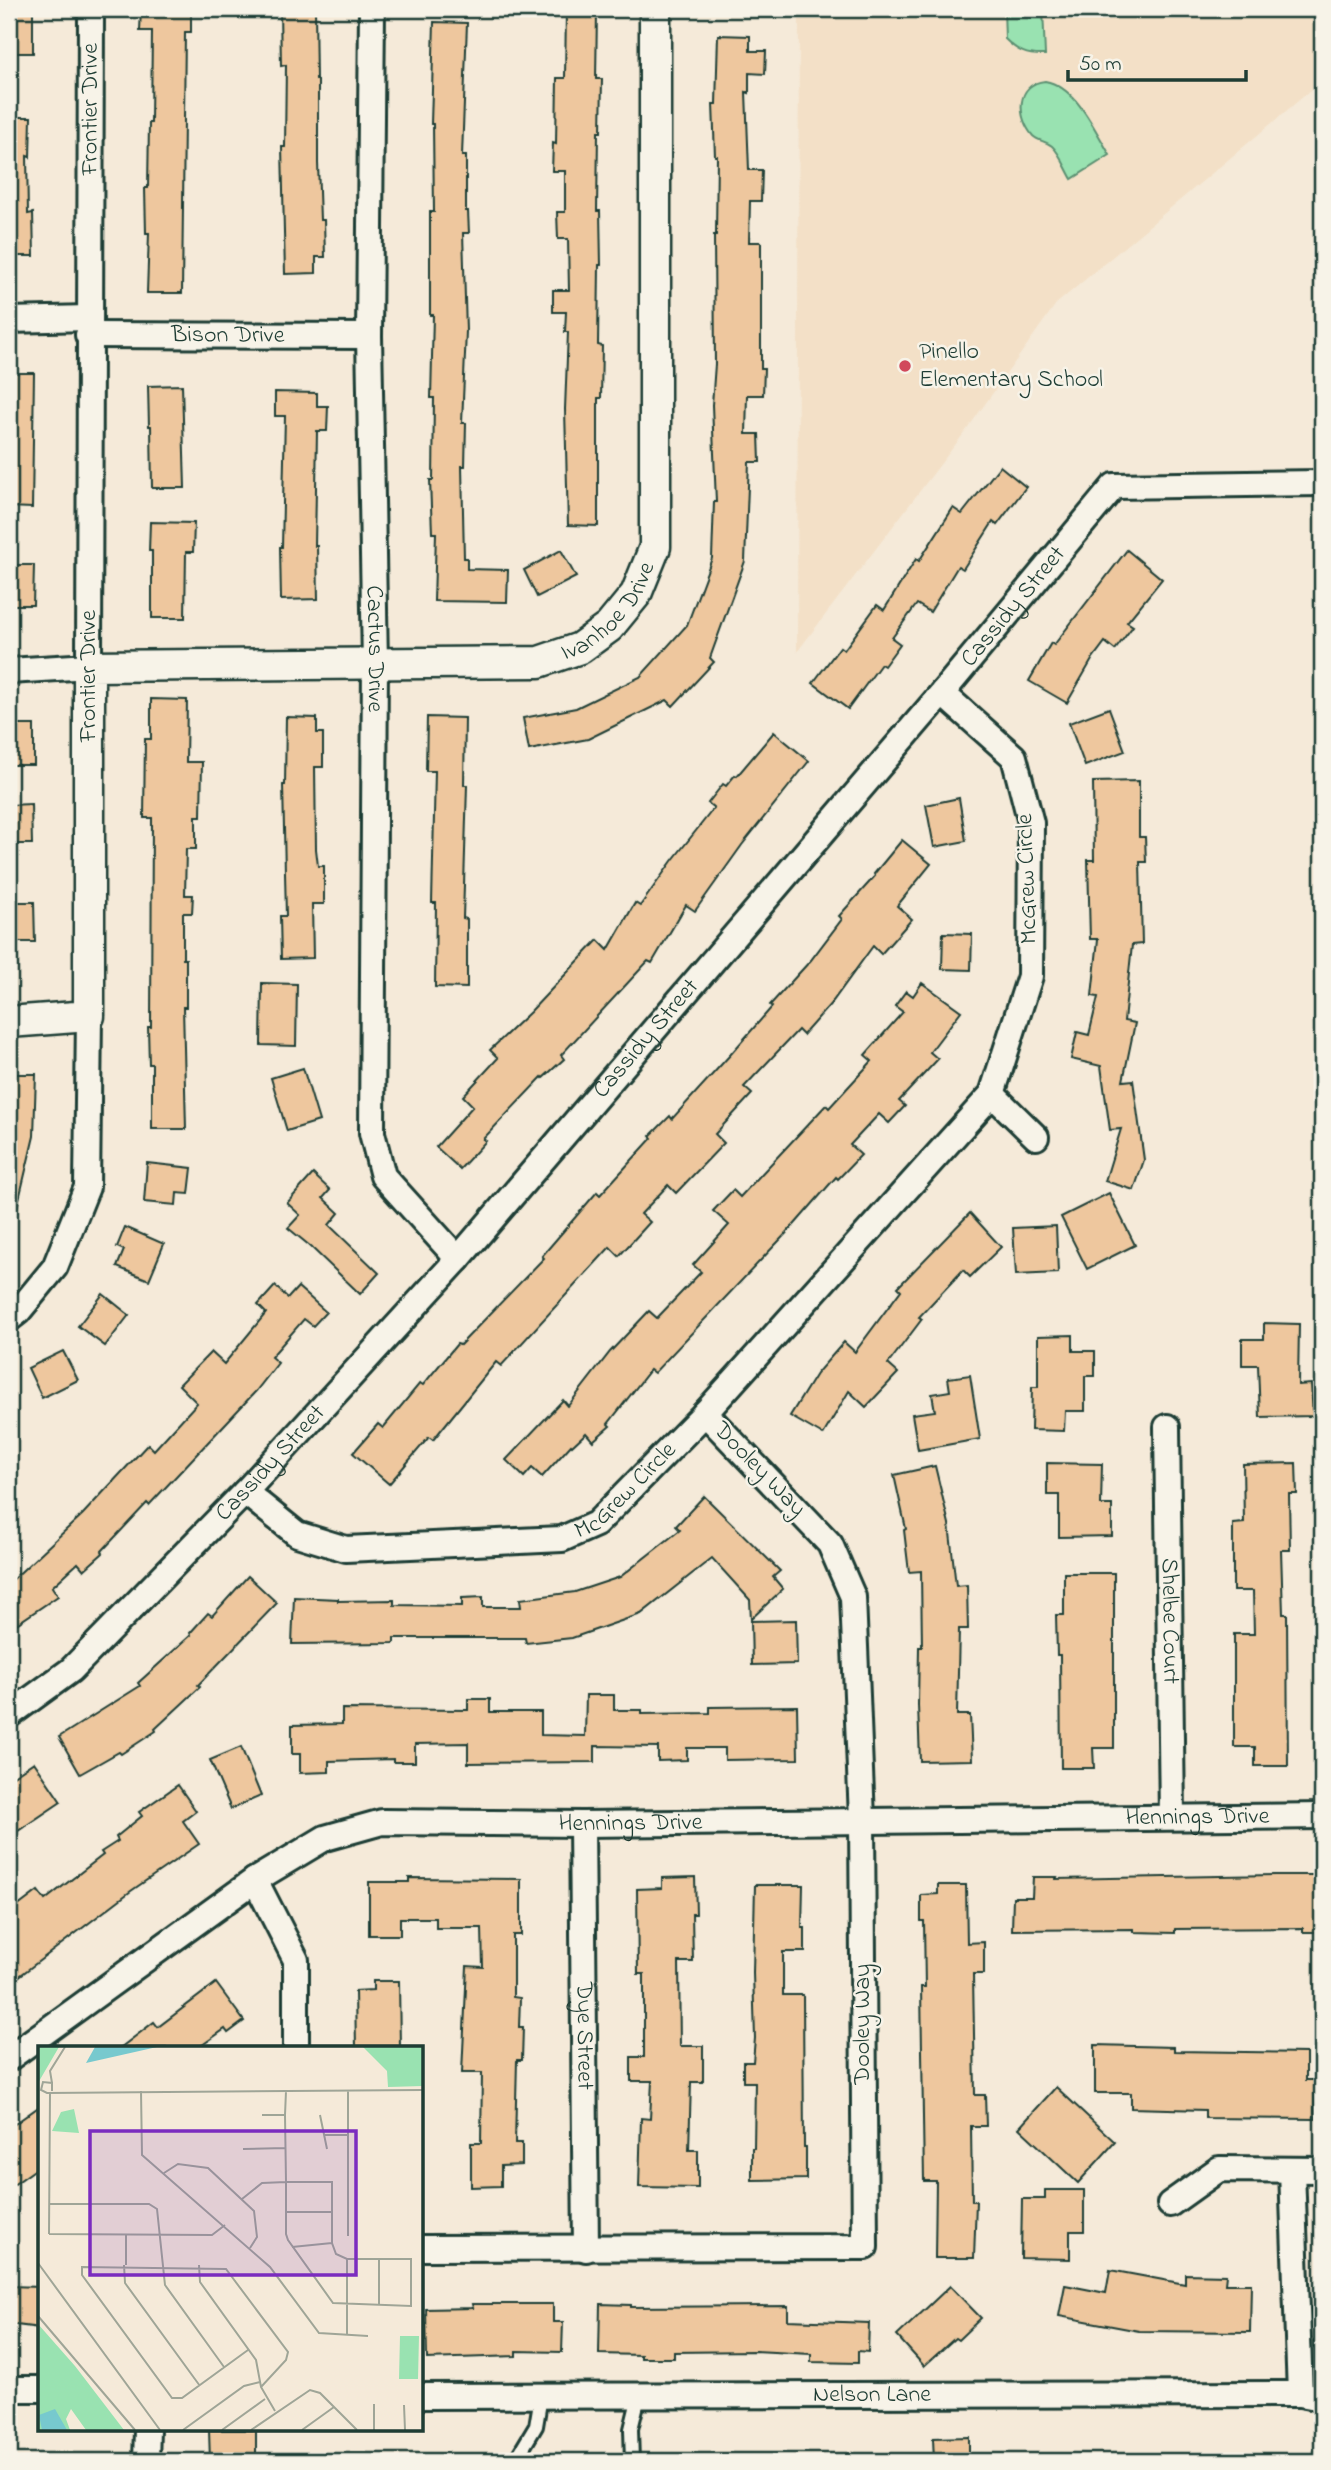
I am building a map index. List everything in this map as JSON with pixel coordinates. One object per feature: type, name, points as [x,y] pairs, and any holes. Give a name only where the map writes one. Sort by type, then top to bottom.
[{"type":"street","name":"Frontier Drive","points":[[9,1319],[18,1312],[55,1267],[87,1187],[91,9]]},
{"type":"street","name":"Cactus Drive","points":[[372,9],[369,336],[375,663],[372,1133],[383,1176],[458,1259]]},
{"type":"street","name":"Ivanhoe Drive","points":[[9,671],[89,666],[540,662],[580,648],[609,627],[636,594],[655,547],[655,9]]},
{"type":"street","name":"Bison Drive","points":[[9,320],[88,327],[369,336]]},
{"type":"street","name":"Cassidy Street","points":[[9,1715],[71,1670],[245,1492],[458,1259],[942,693],[1114,486],[1322,483]]},
{"type":"street","name":"McGrew Circle","points":[[245,1492],[297,1534],[346,1549],[562,1539],[596,1524],[705,1413],[992,1094],[1030,976],[1031,823],[1014,757],[942,693]]},
{"type":"street","points":[[9,1022],[89,1016]]},
{"type":"street","points":[[992,1094],[1036,1137]]},
{"type":"street","name":"Dooley Way","points":[[424,2248],[865,2247],[862,1819],[853,1597],[830,1544],[705,1413]]},
{"type":"street","name":"Shelbe Court","points":[[1167,1427],[1172,1817]]},
{"type":"street","name":"Hennings Drive","points":[[9,2058],[255,1880],[325,1838],[382,1822],[582,1824],[1322,1816]]},
{"type":"street","name":"Dye Street","points":[[582,1824],[586,2249]]},
{"type":"street","points":[[255,1880],[296,1960],[296,2046]]},
{"type":"street","points":[[1170,2204],[1219,2169],[1322,2169]]},
{"type":"street","points":[[1292,2170],[1311,2396]]},
{"type":"street","points":[[9,2389],[38,2389]]},
{"type":"street","name":"Nelson Lane","points":[[424,2396],[1311,2396]]},
{"type":"street","points":[[146,2461],[147,2432]]},
{"type":"lane","points":[[515,2461],[536,2426],[541,2396]]},
{"type":"lane","points":[[632,2461],[631,2429],[639,2396]]},
{"type":"shaded area","name":"Pinello Elementary School","points":[[799,9],[1322,9],[1322,81],[1056,304],[968,428],[797,652]]},
{"type":"green space","points":[[1004,9],[1043,9],[1045,55],[1023,52],[1005,39]]},
{"type":"green space","points":[[1045,81],[1066,91],[1084,110],[1110,155],[1072,179],[1055,149],[1033,136],[1024,120],[1024,95],[1035,83]]},
{"type":"building","points":[[9,9],[33,9],[33,53],[9,53]]},
{"type":"building","points":[[141,9],[191,10],[191,32],[185,32],[182,293],[147,293],[149,233],[146,233],[145,188],[148,188],[151,123],[152,31],[140,31]]},
{"type":"building","points":[[280,9],[315,9],[320,220],[324,220],[325,257],[316,257],[316,273],[285,274],[282,147],[285,147],[286,65],[281,66]]},
{"type":"building","points":[[566,11],[597,11],[596,79],[602,79],[597,211],[600,211],[601,265],[598,345],[602,346],[601,398],[598,398],[598,526],[568,525],[565,409],[568,332],[565,332],[566,312],[553,312],[553,290],[569,290],[568,239],[558,239],[557,212],[565,212],[565,171],[552,171],[553,143],[556,144],[557,78],[565,78]]},
{"type":"building","points":[[434,22],[467,23],[462,156],[466,156],[466,211],[469,233],[463,233],[466,331],[462,423],[466,423],[465,466],[462,466],[464,558],[467,558],[467,569],[508,570],[507,602],[434,601],[436,533],[432,533],[430,480],[433,480],[434,398],[431,398],[433,315],[430,315],[430,212],[434,212],[431,124]]},
{"type":"building","points":[[718,35],[750,36],[750,51],[766,51],[765,74],[749,73],[749,93],[746,92],[749,170],[762,170],[761,201],[750,201],[749,242],[761,242],[761,369],[764,369],[763,395],[747,395],[746,434],[759,434],[760,462],[749,462],[745,561],[710,658],[714,662],[673,706],[667,700],[588,739],[529,750],[523,718],[576,708],[640,677],[687,625],[712,558],[716,502],[712,405],[715,364],[714,235],[717,156],[713,104],[716,104]]},
{"type":"building","points":[[9,117],[31,117],[30,157],[27,156],[28,214],[33,213],[34,256],[9,256]]},
{"type":"building","points":[[9,373],[34,373],[32,508],[9,507]]},
{"type":"building","points":[[182,385],[185,488],[152,488],[148,386]]},
{"type":"building","points":[[275,392],[317,393],[317,406],[328,406],[327,431],[317,431],[315,546],[318,599],[281,600],[280,547],[285,416],[275,416]]},
{"type":"building","points":[[1000,466],[1026,487],[997,525],[993,522],[963,569],[958,566],[930,612],[917,604],[892,638],[900,644],[884,666],[881,664],[848,709],[813,683],[840,647],[844,650],[877,605],[884,610],[953,508],[962,514]]},
{"type":"building","points":[[150,522],[194,523],[193,552],[186,552],[185,618],[152,618]]},
{"type":"building","points":[[561,550],[576,577],[537,597],[524,570]]},
{"type":"building","points":[[1127,550],[1162,579],[1127,622],[1133,626],[1115,650],[1105,642],[1067,703],[1029,681],[1051,643],[1054,645]]},
{"type":"building","points":[[9,565],[34,565],[33,605],[9,605]]},
{"type":"building","points":[[151,699],[187,700],[186,762],[202,762],[201,816],[196,816],[196,849],[186,849],[185,895],[193,895],[192,913],[183,913],[183,959],[186,959],[186,1007],[183,1007],[186,1129],[152,1129],[152,1064],[149,1064],[148,1027],[151,1027],[152,818],[144,818],[145,739],[151,739]]},
{"type":"building","points":[[1109,708],[1125,751],[1085,766],[1069,723]]},
{"type":"building","points":[[286,717],[317,718],[317,733],[323,733],[323,767],[315,767],[316,849],[318,866],[324,866],[324,904],[312,904],[313,958],[281,959],[280,916],[286,916],[283,785]]},
{"type":"building","points":[[427,717],[465,718],[464,785],[467,785],[463,918],[467,919],[467,988],[435,987],[436,903],[432,903],[435,771],[426,771]]},
{"type":"building","points":[[9,725],[34,725],[34,765],[9,765]]},
{"type":"building","points":[[774,732],[809,761],[742,845],[695,911],[686,905],[652,963],[648,961],[561,1055],[564,1059],[542,1077],[483,1139],[486,1141],[460,1169],[436,1147],[473,1106],[463,1096],[498,1058],[490,1050],[598,940],[608,950],[635,903],[640,906],[714,808],[708,803],[723,784],[726,786],[737,776]]},
{"type":"building","points":[[1139,781],[1139,837],[1145,837],[1146,862],[1140,862],[1142,944],[1132,945],[1124,1021],[1135,1023],[1123,1081],[1133,1080],[1144,1160],[1134,1190],[1105,1181],[1121,1129],[1110,1130],[1101,1066],[1071,1059],[1077,1032],[1089,1035],[1098,997],[1092,996],[1098,939],[1090,939],[1088,860],[1094,860],[1093,782]]},
{"type":"building","points":[[959,798],[966,841],[934,847],[926,805]]},
{"type":"building","points":[[31,804],[32,844],[9,844],[9,805]]},
{"type":"building","points":[[902,840],[931,864],[897,906],[912,919],[881,954],[873,946],[833,1001],[803,1035],[798,1030],[744,1087],[752,1094],[715,1134],[724,1143],[676,1193],[668,1185],[641,1214],[650,1222],[619,1256],[610,1247],[501,1366],[496,1362],[433,1440],[429,1437],[389,1484],[353,1453],[378,1424],[383,1428],[420,1383],[423,1385],[457,1344],[460,1345],[544,1258],[542,1256],[597,1192],[600,1195],[652,1138],[650,1136],[670,1116],[672,1119],[730,1055],[811,960],[842,919],[839,916],[875,876]]},
{"type":"building","points":[[9,902],[34,902],[35,942],[9,942]]},
{"type":"building","points":[[943,933],[972,934],[971,970],[942,969]]},
{"type":"building","points":[[262,983],[297,984],[296,1046],[261,1045]]},
{"type":"building","points":[[922,983],[961,1011],[930,1052],[938,1059],[899,1101],[905,1106],[889,1123],[879,1114],[850,1145],[861,1155],[838,1179],[836,1177],[654,1373],[650,1370],[608,1424],[610,1426],[593,1441],[586,1433],[571,1445],[542,1477],[532,1468],[524,1477],[506,1460],[563,1400],[568,1406],[610,1352],[649,1311],[657,1318],[701,1272],[693,1265],[729,1225],[713,1211],[733,1190],[740,1197],[826,1105],[829,1108],[872,1061],[865,1055],[903,1012],[895,1006],[906,991],[913,996]]},
{"type":"building","points":[[303,1068],[319,1121],[287,1131],[271,1078]]},
{"type":"building","points":[[9,1074],[36,1074],[34,1136],[16,1212],[9,1211]]},
{"type":"building","points":[[147,1163],[192,1168],[189,1194],[177,1193],[176,1205],[144,1202]]},
{"type":"building","points":[[313,1174],[330,1190],[323,1198],[339,1213],[329,1225],[379,1273],[360,1294],[288,1228],[300,1215],[287,1203]]},
{"type":"building","points":[[1109,1193],[1135,1245],[1087,1269],[1061,1217]]},
{"type":"building","points":[[970,1213],[1001,1247],[970,1277],[963,1270],[919,1317],[922,1319],[888,1364],[898,1373],[866,1407],[849,1391],[823,1435],[790,1416],[816,1374],[844,1342],[855,1352],[901,1290],[898,1287]]},
{"type":"building","points":[[1056,1226],[1058,1273],[1016,1275],[1013,1228]]},
{"type":"building","points":[[125,1227],[164,1244],[149,1280],[117,1267],[124,1250],[117,1247]]},
{"type":"building","points":[[275,1286],[288,1298],[298,1287],[326,1312],[313,1326],[304,1319],[271,1357],[278,1363],[256,1391],[149,1505],[147,1503],[103,1553],[84,1570],[78,1563],[52,1587],[58,1596],[9,1629],[9,1583],[83,1514],[148,1444],[154,1450],[197,1403],[179,1385],[211,1352],[224,1364],[266,1313],[258,1305]]},
{"type":"building","points":[[103,1294],[129,1315],[105,1346],[78,1326]]},
{"type":"building","points":[[1264,1323],[1299,1324],[1298,1385],[1311,1384],[1313,1416],[1260,1417],[1258,1365],[1242,1365],[1242,1339],[1264,1339]]},
{"type":"building","points":[[1073,1335],[1073,1351],[1095,1351],[1095,1376],[1085,1376],[1085,1411],[1065,1411],[1064,1431],[1031,1430],[1032,1387],[1038,1387],[1038,1336]]},
{"type":"building","points":[[63,1351],[78,1380],[42,1398],[28,1368]]},
{"type":"building","points":[[970,1375],[980,1439],[918,1450],[912,1414],[935,1411],[932,1394],[950,1391],[948,1378]]},
{"type":"building","points":[[1047,1463],[1102,1464],[1101,1505],[1112,1505],[1112,1536],[1059,1537],[1059,1495],[1047,1495]]},
{"type":"building","points":[[1296,1463],[1297,1494],[1289,1494],[1290,1550],[1281,1550],[1283,1614],[1287,1614],[1288,1766],[1255,1766],[1255,1747],[1234,1747],[1234,1634],[1254,1634],[1253,1591],[1233,1591],[1233,1524],[1244,1523],[1243,1464]]},
{"type":"building","points":[[935,1466],[949,1524],[956,1586],[967,1585],[968,1629],[959,1629],[957,1715],[970,1715],[972,1760],[920,1761],[918,1705],[919,1647],[922,1647],[921,1571],[909,1572],[906,1529],[894,1475]]},
{"type":"building","points":[[704,1496],[780,1571],[773,1577],[783,1589],[751,1619],[750,1600],[712,1558],[641,1614],[572,1638],[526,1643],[525,1638],[394,1638],[394,1643],[292,1644],[294,1597],[338,1601],[394,1600],[394,1605],[462,1606],[462,1598],[483,1597],[483,1607],[521,1607],[520,1599],[575,1592],[620,1577],[680,1530],[676,1526]]},
{"type":"building","points":[[1064,1573],[1114,1573],[1114,1748],[1093,1748],[1094,1768],[1061,1768],[1060,1655],[1057,1655],[1056,1615],[1064,1615]]},
{"type":"building","points":[[248,1576],[277,1603],[198,1685],[200,1687],[155,1729],[156,1731],[121,1754],[119,1752],[80,1774],[59,1737],[140,1686],[138,1683],[191,1635],[208,1613],[212,1616]]},
{"type":"building","points":[[796,1620],[797,1664],[752,1665],[751,1621]]},
{"type":"building","points":[[586,1695],[614,1695],[614,1710],[642,1710],[642,1714],[710,1713],[710,1707],[797,1706],[798,1759],[725,1760],[725,1748],[687,1748],[687,1760],[658,1761],[658,1747],[595,1746],[595,1762],[468,1763],[468,1743],[415,1744],[415,1762],[393,1762],[393,1759],[329,1761],[329,1772],[300,1773],[300,1754],[292,1754],[292,1725],[342,1724],[342,1709],[468,1710],[468,1699],[490,1699],[490,1712],[541,1712],[541,1735],[585,1736]]},
{"type":"building","points":[[241,1747],[261,1796],[231,1809],[210,1760]]},
{"type":"building","points":[[34,1762],[61,1802],[9,1837],[9,1779]]},
{"type":"building","points":[[178,1785],[196,1811],[183,1821],[199,1844],[131,1891],[9,1984],[9,1913],[38,1891],[45,1900],[103,1855],[101,1852],[118,1841],[116,1837],[142,1816],[139,1812]]},
{"type":"building","points":[[1322,1875],[1322,1932],[1303,1932],[1303,1928],[1175,1929],[1175,1933],[1134,1932],[1134,1929],[1012,1930],[1013,1897],[1032,1897],[1033,1877],[1057,1877],[1056,1879]]},
{"type":"building","points":[[695,1877],[696,1914],[692,1914],[693,1962],[679,1962],[680,2046],[703,2046],[703,2082],[691,2082],[689,2150],[698,2150],[698,2188],[639,2187],[641,2118],[650,2119],[652,2081],[631,2081],[631,2057],[644,2057],[644,1974],[638,1974],[637,1889],[662,1888],[662,1878]]},
{"type":"building","points":[[409,1878],[521,1879],[521,1935],[513,1935],[513,1997],[520,1998],[519,2027],[523,2027],[522,2060],[517,2060],[515,2143],[522,2143],[522,2165],[501,2166],[501,2186],[471,2187],[471,2143],[481,2143],[482,2073],[462,2073],[467,1966],[483,1967],[482,1928],[436,1928],[436,1918],[400,1918],[400,1935],[369,1935],[369,1882],[409,1882]]},
{"type":"building","points":[[755,1885],[803,1885],[802,1928],[805,1928],[805,1952],[783,1952],[783,1995],[803,1995],[806,2179],[752,2180],[755,2082],[743,2082],[743,2062],[753,2062],[755,2038]]},
{"type":"building","points":[[938,1885],[966,1885],[967,1943],[984,1942],[984,1974],[973,1974],[975,2095],[985,2095],[986,2126],[971,2126],[972,2201],[976,2201],[974,2258],[935,2258],[936,2181],[924,2181],[921,1987],[925,1987],[921,1895],[938,1894]]},
{"type":"building","points":[[373,1981],[399,1981],[400,2046],[356,2046],[355,1991],[373,1990]]},
{"type":"building","points":[[216,1983],[244,2021],[228,2033],[225,2029],[201,2046],[123,2046],[154,2022],[158,2027]]},
{"type":"building","points":[[1095,2045],[1174,2047],[1174,2051],[1306,2053],[1306,2080],[1315,2080],[1315,2119],[1205,2118],[1205,2110],[1131,2108],[1131,2093],[1095,2093]]},
{"type":"building","points":[[1056,2087],[1115,2142],[1078,2183],[1019,2128]]},
{"type":"building","points":[[38,2107],[38,2167],[9,2188],[9,2128]]},
{"type":"building","points":[[1045,2190],[1084,2190],[1084,2231],[1070,2231],[1070,2259],[1021,2258],[1022,2199],[1045,2199]]},
{"type":"building","points":[[1110,2270],[1185,2284],[1185,2274],[1226,2275],[1225,2284],[1251,2284],[1250,2332],[1139,2331],[1059,2316],[1065,2285],[1106,2293]]},
{"type":"building","points":[[9,2286],[38,2287],[38,2328],[9,2324]]},
{"type":"building","points":[[950,2286],[981,2318],[924,2366],[897,2336]]},
{"type":"building","points":[[472,2304],[553,2304],[553,2322],[563,2322],[562,2352],[516,2351],[516,2356],[427,2359],[426,2309],[473,2308]]},
{"type":"building","points":[[600,2304],[631,2307],[788,2306],[788,2320],[869,2323],[868,2352],[858,2351],[858,2363],[811,2362],[811,2354],[755,2351],[674,2352],[674,2358],[599,2354]]},
{"type":"building","points":[[209,2432],[256,2432],[256,2461],[210,2461]]},
{"type":"building","points":[[969,2437],[969,2461],[934,2461],[933,2438]]},
{"type":"place","name":"Pinello Elementary School","points":[[905,366]]}]
